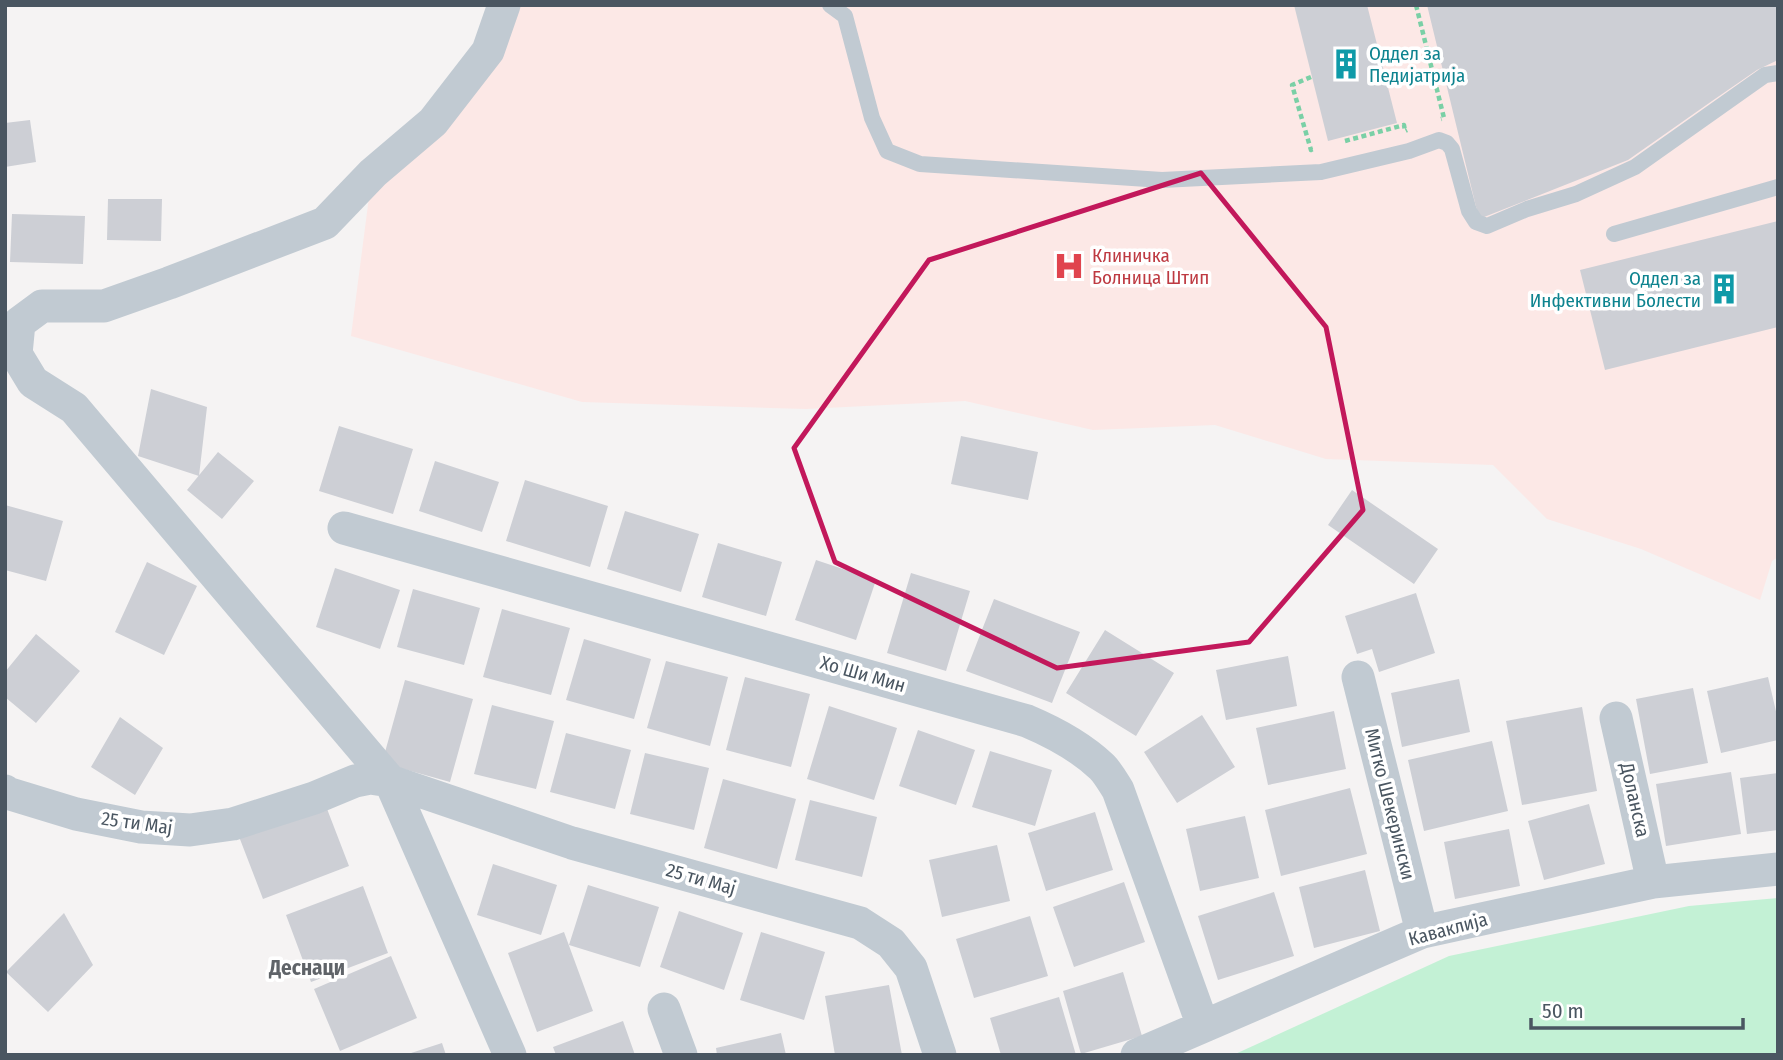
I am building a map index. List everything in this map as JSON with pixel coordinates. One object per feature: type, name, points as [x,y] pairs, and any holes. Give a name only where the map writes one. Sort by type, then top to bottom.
[{"type":"street","points":[[504,5],[488,51],[433,122],[373,173],[326,223],[104,306],[42,306],[19,323],[11,353],[33,382],[75,408],[390,781],[510,1055]]},
{"type":"street","name":"Хо Ши Мин","points":[[344,527],[1013,717],[1045,729],[1075,746],[1103,768],[1118,790],[1203,1026]]},
{"type":"street","name":"Митко Шекерински","points":[[1358,677],[1422,932]]},
{"type":"street","name":"Доланска","points":[[1616,719],[1653,882]]},
{"type":"street","name":"25 ти Мај","points":[[5,791],[76,814],[141,827],[190,830],[233,824],[314,798],[355,781],[370,778],[390,781],[572,843],[860,923],[891,943],[911,968],[940,1055]]},
{"type":"street","name":"Каваклија","points":[[1137,1055],[1422,932],[1653,882],[1778,869]]},
{"type":"street","points":[[664,1009],[681,1055]]},
{"type":"lane","points":[[830,5],[845,16],[872,118],[887,151],[920,164],[1163,180],[1321,172],[1409,151],[1439,140],[1452,149],[1469,211],[1476,222],[1487,226],[1527,209],[1576,194],[1635,167],[1765,75],[1778,73]]},
{"type":"lane","points":[[1614,234],[1778,187]]},
{"type":"path","points":[[1416,5],[1444,118],[1431,122]]},
{"type":"path","points":[[1311,77],[1292,85],[1311,150],[1324,146]]},
{"type":"path","points":[[1338,143],[1404,125],[1405,131],[1418,126]]},
{"type":"highlighted area","points":[[1201,173],[1326,327],[1363,510],[1249,642],[1057,668],[835,562],[794,448],[929,260]]},
{"type":"shaded area","name":"Клиничка Болница Штип","points":[[518,5],[1778,5],[1778,557],[1772,561],[1760,600],[1641,549],[1547,519],[1493,465],[1326,459],[1215,425],[1093,430],[965,401],[806,409],[582,402],[351,336],[369,197]]},
{"type":"green space","points":[[1778,898],[1778,1055],[1233,1055],[1449,956],[1689,906]]},
{"type":"building","name":"Оддел за Педијатрија","points":[[1294,5],[1367,5],[1397,123],[1328,141]]},
{"type":"building","points":[[1427,5],[1778,5],[1778,60],[1757,70],[1628,160],[1479,219]]},
{"type":"building","points":[[30,120],[36,162],[5,167],[5,123]]},
{"type":"building","points":[[108,199],[162,199],[161,241],[107,240]]},
{"type":"building","points":[[12,214],[85,216],[83,264],[10,262]]},
{"type":"building","points":[[1778,221],[1778,327],[1605,370],[1580,270]]},
{"type":"building","points":[[151,389],[207,407],[199,476],[138,456]]},
{"type":"building","points":[[339,426],[413,449],[393,514],[319,491]]},
{"type":"building","points":[[961,436],[1038,452],[1028,500],[951,484]]},
{"type":"building","points":[[218,452],[254,481],[222,519],[187,490]]},
{"type":"building","points":[[435,461],[499,482],[482,532],[419,511]]},
{"type":"building","points":[[525,480],[608,506],[590,567],[506,541]]},
{"type":"building","points":[[1352,490],[1438,549],[1414,584],[1328,525]]},
{"type":"building","points":[[5,505],[63,521],[46,581],[5,570]]},
{"type":"building","points":[[625,511],[699,534],[681,592],[607,569]]},
{"type":"building","points":[[718,543],[782,562],[766,616],[702,597]]},
{"type":"building","points":[[816,560],[876,580],[856,640],[795,620]]},
{"type":"building","points":[[147,562],[197,586],[164,655],[115,632]]},
{"type":"building","points":[[335,568],[400,590],[380,649],[316,627]]},
{"type":"building","points":[[911,573],[970,591],[946,671],[887,653]]},
{"type":"building","points":[[413,589],[480,608],[464,665],[397,647]]},
{"type":"building","points":[[1416,593],[1435,653],[1379,672],[1372,649],[1357,654],[1345,616]]},
{"type":"building","points":[[994,599],[1080,632],[1052,703],[966,671]]},
{"type":"building","points":[[502,609],[570,628],[551,695],[483,677]]},
{"type":"building","points":[[1105,630],[1174,673],[1136,736],[1066,693]]},
{"type":"building","points":[[36,634],[80,671],[36,723],[5,697],[5,672]]},
{"type":"building","points":[[584,639],[651,659],[634,719],[566,700]]},
{"type":"building","points":[[1288,656],[1297,706],[1226,720],[1216,670]]},
{"type":"building","points":[[666,661],[728,677],[710,746],[647,728]]},
{"type":"building","points":[[745,677],[810,694],[791,767],[726,750]]},
{"type":"building","points":[[1768,677],[1778,720],[1778,740],[1721,753],[1707,691]]},
{"type":"building","points":[[1459,679],[1470,732],[1402,747],[1391,693]]},
{"type":"building","points":[[405,680],[473,699],[450,782],[382,763]]},
{"type":"building","points":[[1693,688],[1708,763],[1650,774],[1636,699]]},
{"type":"building","points":[[492,705],[554,721],[536,789],[474,774]]},
{"type":"building","points":[[829,706],[897,728],[874,800],[807,779]]},
{"type":"building","points":[[1582,707],[1597,791],[1522,805],[1506,721]]},
{"type":"building","points":[[1334,711],[1346,769],[1268,785],[1256,728]]},
{"type":"building","points":[[1202,715],[1235,767],[1177,803],[1144,752]]},
{"type":"building","points":[[120,717],[163,748],[135,795],[91,767]]},
{"type":"building","points":[[918,730],[975,750],[956,805],[899,786]]},
{"type":"building","points":[[566,733],[631,750],[615,809],[550,792]]},
{"type":"building","points":[[1492,741],[1508,811],[1424,831],[1408,760]]},
{"type":"building","points":[[990,751],[1052,770],[1035,826],[972,807]]},
{"type":"building","points":[[645,753],[709,768],[694,830],[630,814]]},
{"type":"building","points":[[1731,772],[1741,834],[1666,846],[1656,784]]},
{"type":"building","points":[[1778,773],[1778,830],[1747,834],[1740,778]]},
{"type":"building","points":[[723,779],[796,799],[777,869],[704,848]]},
{"type":"building","points":[[1350,788],[1367,854],[1281,876],[1265,810]]},
{"type":"building","points":[[810,800],[877,817],[862,877],[795,860]]},
{"type":"building","points":[[324,801],[349,866],[263,899],[238,834]]},
{"type":"building","points":[[1589,804],[1605,864],[1544,880],[1528,821]]},
{"type":"building","points":[[1095,812],[1113,870],[1046,891],[1028,833]]},
{"type":"building","points":[[1245,816],[1259,878],[1200,891],[1186,829]]},
{"type":"building","points":[[1509,829],[1520,886],[1455,899],[1444,842]]},
{"type":"building","points":[[997,845],[1010,901],[942,917],[929,860]]},
{"type":"building","points":[[493,864],[557,885],[541,935],[477,915]]},
{"type":"building","points":[[1365,870],[1380,931],[1314,948],[1299,887]]},
{"type":"building","points":[[1124,882],[1145,942],[1074,967],[1053,907]]},
{"type":"building","points":[[588,885],[659,907],[640,967],[569,945]]},
{"type":"building","points":[[363,886],[388,953],[311,982],[286,915]]},
{"type":"building","points":[[1274,892],[1294,956],[1218,980],[1198,916]]},
{"type":"building","points":[[679,911],[743,933],[724,990],[660,967]]},
{"type":"building","points":[[64,913],[93,965],[48,1012],[6,972]]},
{"type":"building","points":[[1030,916],[1048,976],[974,998],[956,939]]},
{"type":"building","points":[[564,932],[593,1011],[537,1032],[508,953]]},
{"type":"building","points":[[761,932],[825,952],[804,1020],[740,1000]]},
{"type":"building","points":[[391,956],[417,1018],[340,1051],[314,989]]},
{"type":"building","points":[[1123,972],[1142,1036],[1081,1054],[1063,991]]},
{"type":"building","points":[[889,985],[902,1055],[835,1055],[825,996]]},
{"type":"building","points":[[1059,997],[1076,1055],[1001,1055],[990,1018]]},
{"type":"building","points":[[623,1021],[635,1055],[556,1055],[553,1047]]},
{"type":"building","points":[[781,1033],[786,1055],[717,1055],[716,1048]]},
{"type":"building","points":[[442,1043],[446,1055],[408,1055],[408,1054]]},
{"type":"place","name":"Оддел за Педијатрија","points":[[1346,64]]},
{"type":"place","name":"Клиничка Болница Штип","points":[[1069,266]]},
{"type":"place","name":"Оддел за Инфективни Болести","points":[[1724,289]]},
{"type":"district","name":"Деснаци","points":[[307,968]]}]
